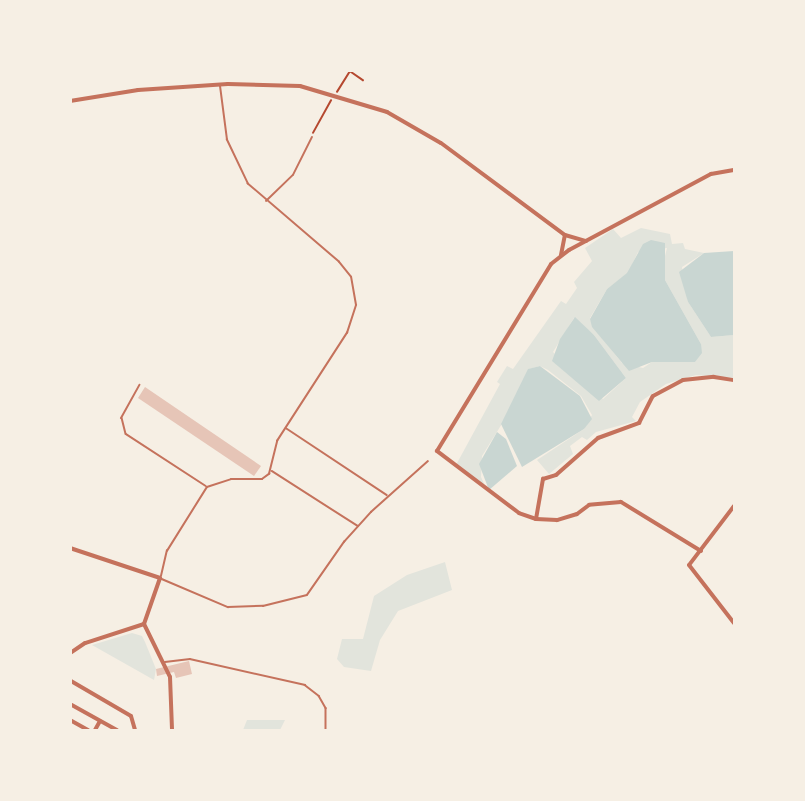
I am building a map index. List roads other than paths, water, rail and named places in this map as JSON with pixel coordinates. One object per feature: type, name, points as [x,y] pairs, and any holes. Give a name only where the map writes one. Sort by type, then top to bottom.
[{"type":"street","points":[[70,101],[138,90],[220,85],[300,86],[387,112],[441,143],[565,235],[586,241]]},
{"type":"street","points":[[701,551],[621,502],[589,505],[576,514],[557,520],[536,519],[508,506],[437,451],[550,264],[586,241],[711,174],[735,170]]},
{"type":"street","points":[[560,257],[565,235]]},
{"type":"street","points":[[536,519],[543,479],[556,475],[598,438],[639,423],[653,396],[683,380],[714,377],[735,380]]},
{"type":"street","points":[[735,506],[701,551],[691,560],[689,570],[735,622]]},
{"type":"street","points":[[70,548],[160,578],[144,624],[170,677],[172,730]]},
{"type":"street","points":[[70,653],[85,643],[144,624]]},
{"type":"street","points":[[71,681],[131,716],[135,730]]},
{"type":"street","points":[[70,704],[117,730]]},
{"type":"street","points":[[70,720],[88,730]]},
{"type":"street","points":[[95,730],[100,721]]},
{"type":"lane","points":[[220,85],[227,140],[235,162],[248,184],[265,202],[339,262],[351,277],[356,305],[347,333],[277,441],[271,470],[262,479],[231,479],[207,487],[167,551],[160,578],[228,607],[285,602],[307,595],[358,526],[428,461]]},
{"type":"lane","points":[[265,202],[293,175],[312,137]]},
{"type":"lane","points":[[140,385],[122,418],[126,434],[207,487]]},
{"type":"lane","points":[[285,427],[388,496]]},
{"type":"lane","points":[[271,470],[358,526]]},
{"type":"lane","points":[[163,662],[190,659],[305,685],[319,696],[326,708],[326,730]]}]
